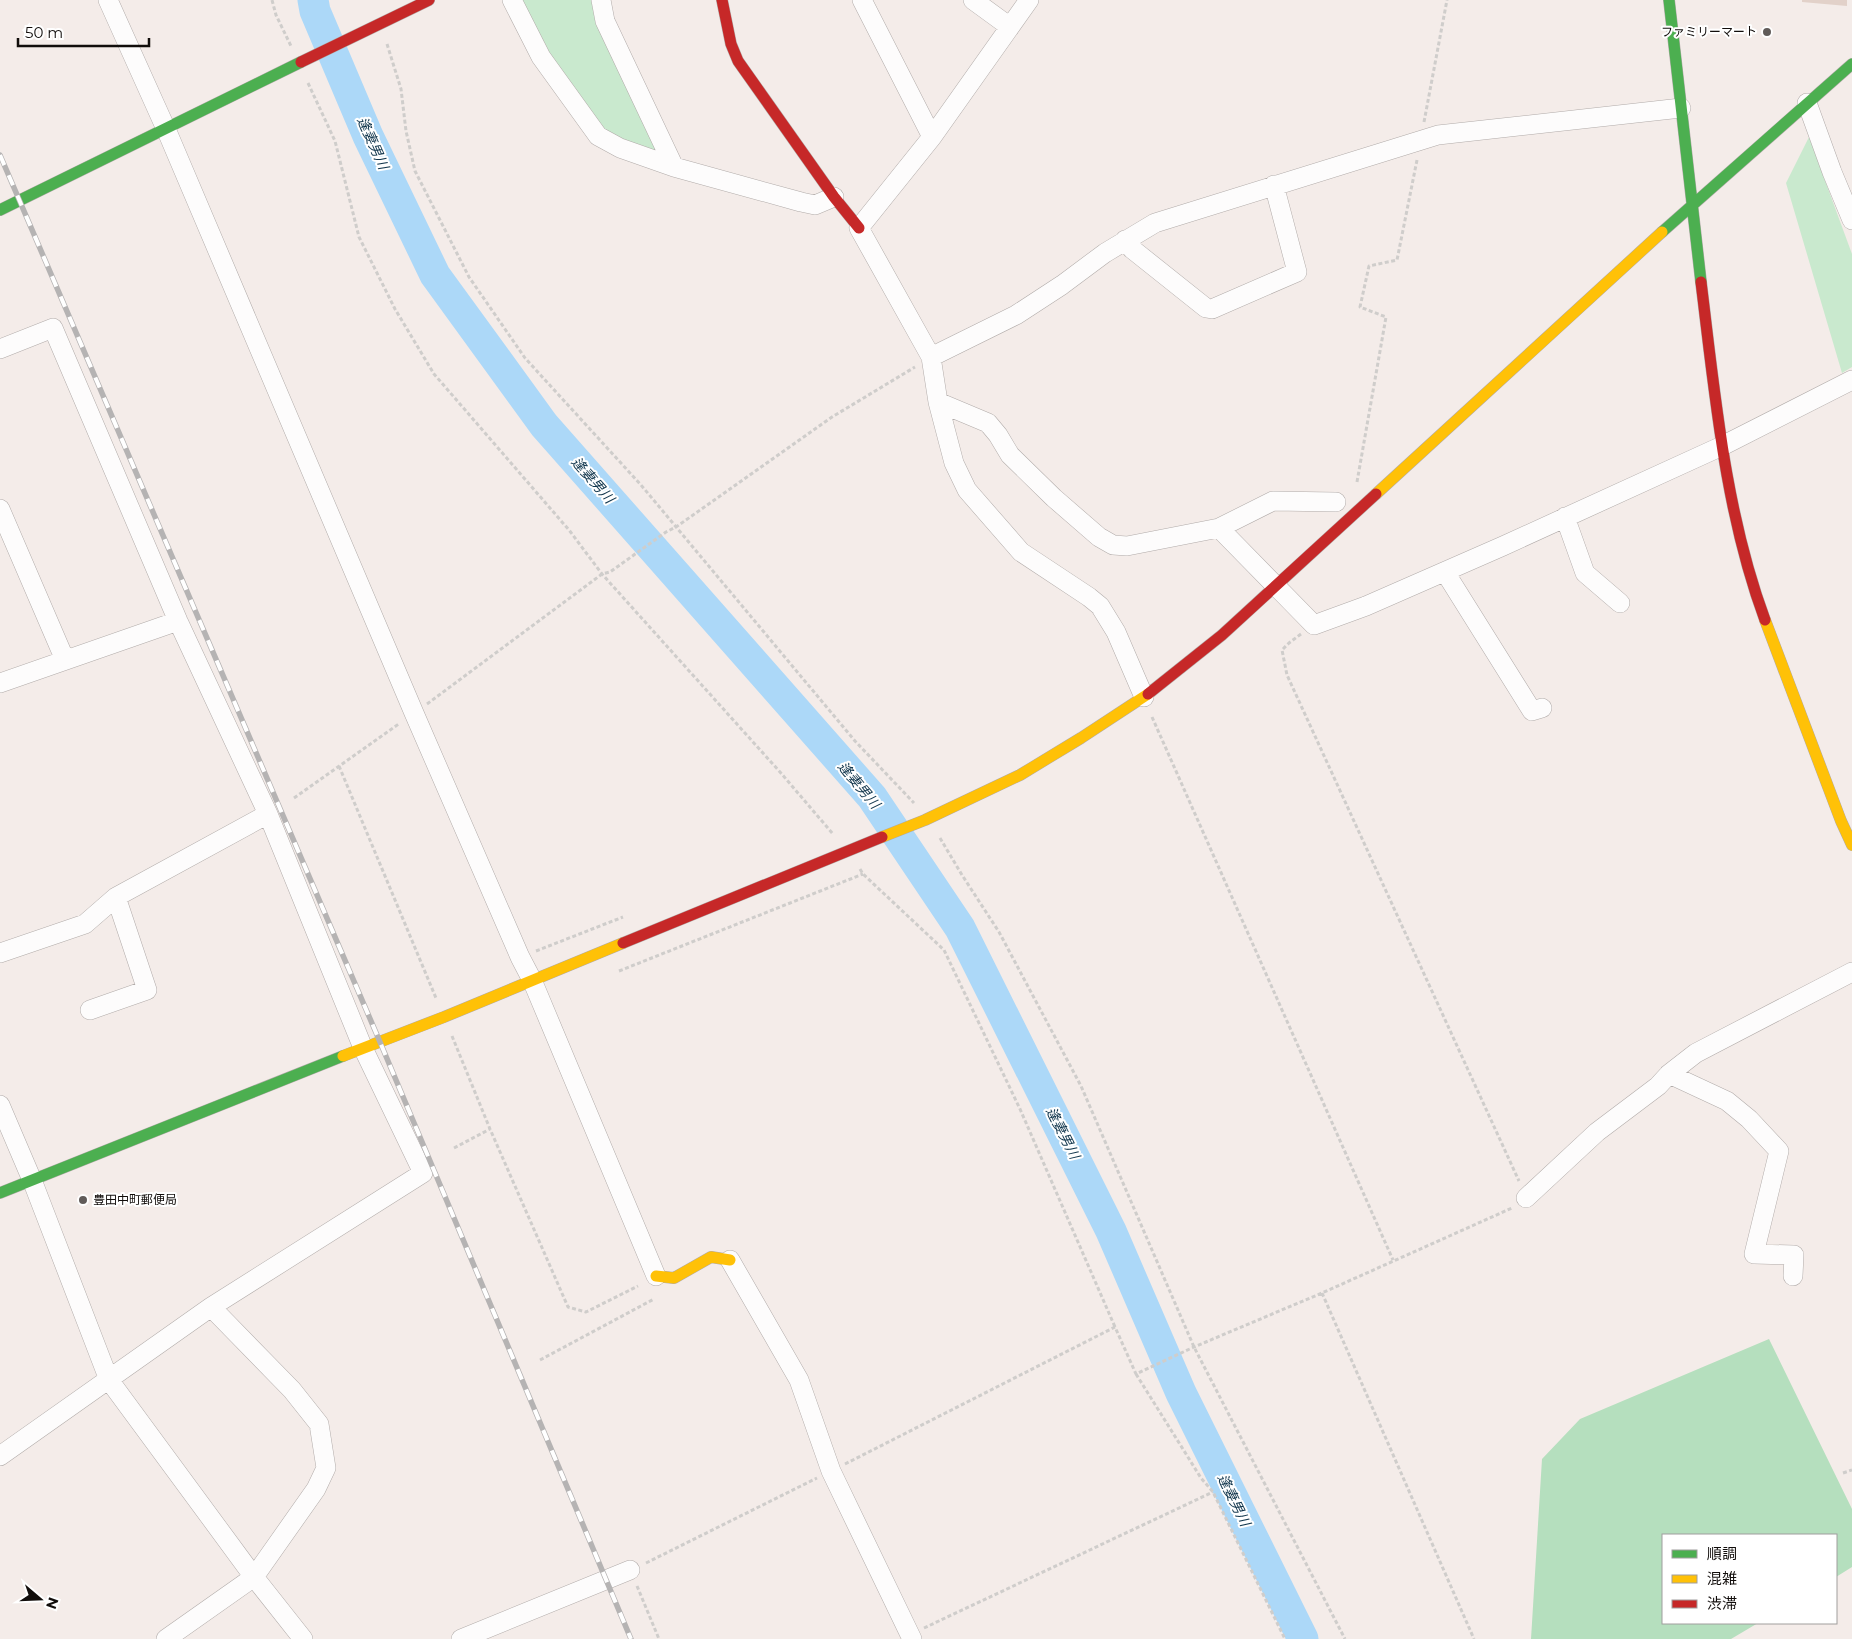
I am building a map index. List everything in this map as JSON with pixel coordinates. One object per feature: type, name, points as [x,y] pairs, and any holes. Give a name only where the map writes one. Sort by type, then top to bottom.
[{"type":"street","points":[[108,0],[166,129],[414,713],[532,980],[656,1276],[674,1278],[712,1257],[730,1260],[798,1380],[831,1471],[911,1637]]},
{"type":"street","points":[[0,210],[429,0]]},
{"type":"street","points":[[512,0],[541,57],[598,136],[620,148],[674,167],[815,205],[834,197]]},
{"type":"street","points":[[601,0],[605,21],[674,167]]},
{"type":"street","points":[[722,0],[731,44],[738,61],[834,197],[859,228],[931,358],[938,402],[954,463],[966,490],[1021,552],[1100,606],[1116,632],[1144,697]]},
{"type":"street","points":[[862,0],[932,137]]},
{"type":"street","points":[[973,0],[1010,27]]},
{"type":"street","points":[[859,228],[932,137],[1029,0]]},
{"type":"street","points":[[1669,0],[1691,204],[1722,446],[1734,506],[1752,584],[1784,674],[1837,812],[1852,845]]},
{"type":"street","points":[[0,1193],[444,1017],[924,820],[1020,774],[1144,697],[1222,635],[1691,204],[1807,103],[1849,71]]},
{"type":"street","points":[[1807,103],[1852,220]]},
{"type":"street","points":[[931,358],[1016,314],[1062,285],[1105,253],[1155,223],[1438,135],[1681,108]]},
{"type":"street","points":[[1126,240],[1132,249],[1206,308],[1212,310],[1297,272],[1274,185]]},
{"type":"street","points":[[0,349],[53,328],[178,621],[268,814],[363,1048],[423,1173],[211,1307],[0,1456]]},
{"type":"street","points":[[1219,528],[1314,625],[1366,606],[1445,572],[1722,446],[1852,380]]},
{"type":"street","points":[[938,402],[988,423],[1010,455],[1054,498],[1099,537],[1113,545],[1127,546],[1219,528],[1273,501],[1336,502]]},
{"type":"street","points":[[0,508],[65,660]]},
{"type":"street","points":[[1565,517],[1585,573],[1620,603]]},
{"type":"street","points":[[1445,572],[1532,711],[1542,708]]},
{"type":"street","points":[[0,683],[178,621]]},
{"type":"street","points":[[0,953],[85,924],[116,897],[268,814]]},
{"type":"street","points":[[90,1010],[147,990],[116,897]]},
{"type":"street","points":[[1526,1198],[1597,1132],[1658,1086],[1669,1074],[1696,1053],[1852,972]]},
{"type":"street","points":[[1669,1074],[1727,1101],[1749,1119],[1779,1151],[1754,1254],[1794,1256],[1793,1276]]},
{"type":"street","points":[[0,1105],[32,1180],[109,1380],[303,1639]]},
{"type":"street","points":[[166,1639],[254,1576],[316,1489],[326,1468],[319,1424],[292,1390],[211,1307]]},
{"type":"street","points":[[461,1639],[630,1570]]},
{"type":"path","points":[[272,0],[276,14],[302,62],[335,140],[359,237],[395,309],[434,374],[569,530],[602,574],[774,765],[848,851],[863,874],[944,950],[1020,1109],[1136,1374],[1201,1478],[1213,1492],[1285,1639]]},
{"type":"path","points":[[1336,502],[1357,481],[1386,317],[1360,307],[1369,266],[1398,260],[1447,0]]},
{"type":"path","points":[[379,25],[401,89],[406,131],[415,172],[469,277],[525,358],[641,485],[855,741],[910,797],[924,820],[943,842],[999,932],[1081,1086],[1194,1346],[1345,1639]]},
{"type":"path","points":[[294,798],[414,713],[602,574],[610,572],[666,532],[676,527],[832,417],[931,358]]},
{"type":"path","points":[[1136,1374],[1194,1346],[1322,1293],[1515,1206],[1526,1198],[1287,676],[1282,650],[1314,625]]},
{"type":"path","points":[[1144,697],[1393,1260]]},
{"type":"path","points":[[339,766],[490,1129],[568,1307],[586,1312],[656,1276]]},
{"type":"path","points":[[454,1148],[490,1129]]},
{"type":"path","points":[[1322,1293],[1474,1639]]},
{"type":"path","points":[[540,1360],[660,1295]]},
{"type":"path","points":[[659,1639],[630,1570],[831,1471],[1115,1326]]},
{"type":"path","points":[[1843,1473],[1852,1470]]},
{"type":"path","points":[[911,1637],[1213,1492]]},
{"type":"green space","points":[[514,0],[596,0],[661,151],[653,154],[600,133]]},
{"type":"green space","points":[[1809,137],[1852,254],[1852,367],[1842,373],[1786,183]]},
{"type":"green space","points":[[1769,1339],[1852,1509],[1852,1567],[1837,1576],[1837,1534],[1662,1534],[1662,1624],[1756,1624],[1731,1639],[1531,1639],[1542,1459],[1580,1419]]},
{"type":"building","points":[[1802,0],[1847,0],[1847,6],[1802,2]]},
{"type":"waterway","name":"逢妻男川","points":[[313,0],[315,11],[368,136],[435,275],[544,425],[872,797],[960,928],[1111,1231],[1181,1393],[1303,1639]]},
{"type":"railway","points":[[0,155],[380,1042],[631,1639]]},
{"type":"traffic: fast","points":[[1669,0],[1701,282]]},
{"type":"traffic: fast","points":[[0,210],[301,62]]},
{"type":"traffic: fast","points":[[1662,232],[1852,64]]},
{"type":"traffic: fast","points":[[0,1193],[343,1056]]},
{"type":"traffic: slow","points":[[1376,494],[1662,232]]},
{"type":"traffic: slow","points":[[1765,620],[1841,821],[1852,845]]},
{"type":"traffic: slow","points":[[882,837],[925,820],[1020,775],[1148,694]]},
{"type":"traffic: slow","points":[[343,1056],[444,1017],[623,943]]},
{"type":"traffic: slow","points":[[656,1276],[674,1278],[711,1257],[730,1260]]},
{"type":"traffic: jam","points":[[301,62],[429,0]]},
{"type":"traffic: jam","points":[[722,0],[731,44],[738,61],[834,197],[859,228]]},
{"type":"traffic: jam","points":[[1701,282],[1723,453],[1740,538],[1765,620]]},
{"type":"traffic: jam","points":[[1148,694],[1222,635],[1376,494]]},
{"type":"traffic: jam","points":[[623,943],[882,837]]},
{"type":"place","name":"ファミリーマート","points":[[1767,32]]},
{"type":"place","name":"豊田中町郵便局","points":[[83,1200]]}]
